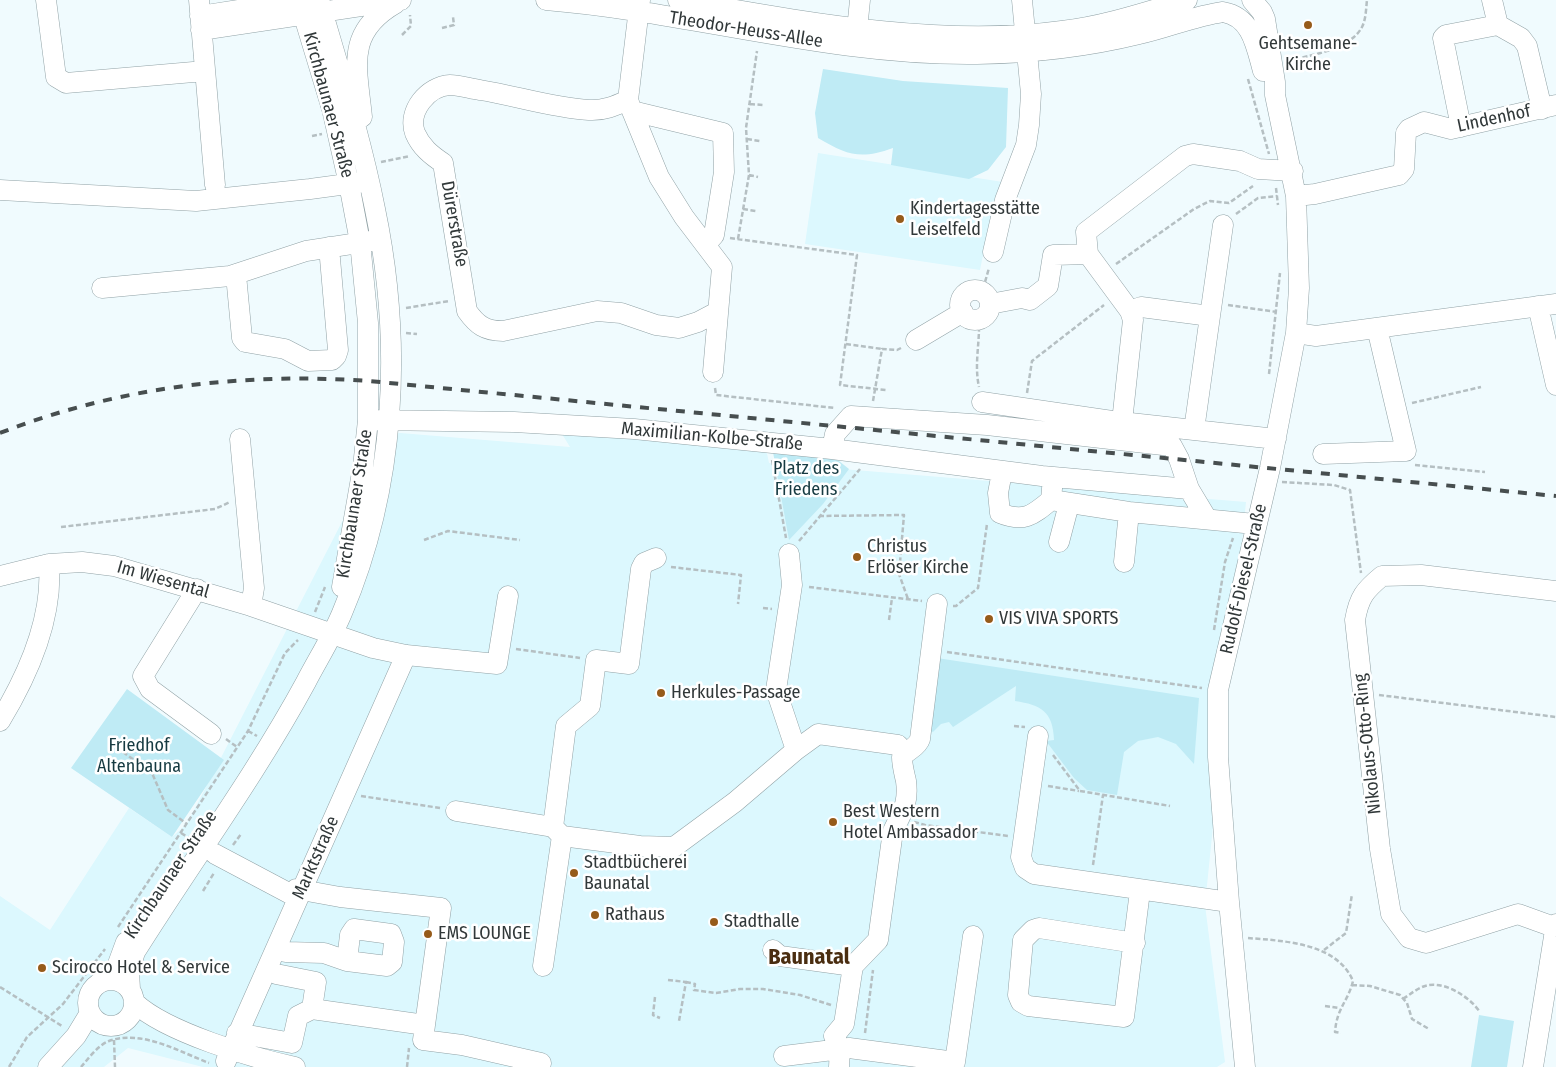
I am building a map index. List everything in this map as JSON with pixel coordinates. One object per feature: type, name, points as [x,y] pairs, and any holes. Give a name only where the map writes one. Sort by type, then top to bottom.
[{"type":"street","points":[[46,0],[56,77],[60,81],[66,83],[205,70]]},
{"type":"street","name":"Theodor-Heuss-Allee","points":[[546,0],[639,6],[855,47],[945,54],[1026,43],[1064,31],[1100,24],[1187,0]]},
{"type":"street","name":"Theodor-Heuss-Allee","points":[[678,0],[858,27],[1026,43],[1105,42],[1240,7]]},
{"type":"street","points":[[855,47],[860,0]]},
{"type":"street","points":[[993,252],[1005,200],[1026,145],[1031,94],[1022,0]]},
{"type":"street","name":"Rudolf-Diesel-Straße","points":[[1245,1067],[1234,937],[1229,902],[1218,757],[1218,690],[1276,439],[1296,333],[1299,288],[1265,19],[1252,0]]},
{"type":"street","points":[[1492,0],[1498,25]]},
{"type":"street","points":[[200,15],[242,5],[404,5]]},
{"type":"street","points":[[200,15],[307,5]]},
{"type":"street","name":"Kirchbaunaer Straße","points":[[307,5],[372,160]]},
{"type":"street","name":"Kirchbaunaer Straße","points":[[107,980],[115,972],[125,943],[248,761],[321,630],[358,572],[377,512],[389,420],[390,325],[381,239],[332,110],[307,5]]},
{"type":"street","name":"Kirchbaunaer Straße","points":[[372,160],[365,145],[356,57],[358,44],[366,27],[374,18],[404,5]]},
{"type":"street","points":[[639,6],[630,105],[659,177],[684,217],[710,240],[722,267],[717,312],[714,372]]},
{"type":"street","name":"Rudolf-Diesel-Straße","points":[[1240,7],[1266,83],[1275,95]]},
{"type":"street","points":[[200,15],[215,185]]},
{"type":"street","points":[[1461,128],[1442,38],[1446,35],[1498,25],[1521,38],[1527,46],[1549,107]]},
{"type":"street","name":"Dürerstraße","points":[[630,105],[590,110],[540,104],[450,85],[435,89],[424,97],[415,112],[414,128],[419,141],[429,153],[443,163],[467,311],[476,323],[489,331],[503,331],[597,311],[621,314],[656,326],[679,328],[698,322],[717,312]]},
{"type":"street","points":[[630,105],[723,133],[724,172],[710,240]]},
{"type":"street","name":"Lindenhof","points":[[1287,196],[1315,194],[1403,172],[1406,133],[1418,124],[1430,122],[1446,129],[1461,128],[1549,107]]},
{"type":"street","points":[[1122,422],[1134,329],[1130,311],[1095,262],[1086,232],[1185,156],[1194,154],[1240,161],[1258,169],[1283,171]]},
{"type":"street","name":"Kirchbaunaer Straße","points":[[132,996],[130,972],[135,952],[273,740],[321,630],[330,617],[346,573],[350,534],[363,467],[368,420],[368,324],[360,242],[359,182],[372,160]]},
{"type":"street","points":[[0,190],[196,201],[359,182]]},
{"type":"street","points":[[1194,430],[1223,225]]},
{"type":"street","points":[[102,288],[194,281],[236,275],[291,255],[381,239]]},
{"type":"street","points":[[236,275],[242,338],[245,342],[285,350],[308,361],[332,360],[338,350],[329,247]]},
{"type":"street","points":[[916,340],[978,307],[1022,298],[1030,300],[1048,286],[1053,255],[1095,262]]},
{"type":"street","points":[[1296,333],[1316,336],[1547,305],[1556,385]]},
{"type":"street","points":[[1130,311],[1141,307],[1211,310]]},
{"type":"street","points":[[1323,454],[1406,451],[1377,328]]},
{"type":"street","points":[[982,402],[1122,422],[1276,439]]},
{"type":"street","points":[[832,449],[835,434],[860,417],[987,425],[1172,446],[1179,459],[1189,489],[1207,519]]},
{"type":"street","name":"Maximilian-Kolbe-Straße","points":[[368,420],[590,426],[770,442],[1002,472],[1189,489]]},
{"type":"street","points":[[240,439],[254,588],[251,606]]},
{"type":"street","points":[[1002,472],[998,493],[1000,513],[1012,518],[1032,516],[1060,502],[1129,512],[1255,524]]},
{"type":"street","points":[[1053,477],[1060,502],[1059,542]]},
{"type":"street","points":[[1124,562],[1129,512]]},
{"type":"street","points":[[789,554],[792,585],[776,690],[796,750]]},
{"type":"street","points":[[544,966],[558,831],[566,726],[590,706],[596,660],[629,664],[641,569],[650,560]]},
{"type":"street","name":"Im Wiesental","points":[[0,576],[49,564],[82,562],[114,566],[197,589],[321,630]]},
{"type":"street","points":[[0,720],[23,679],[38,639],[48,600],[49,564]]},
{"type":"street","points":[[1368,588],[1382,576],[1421,575],[1556,591]]},
{"type":"street","name":"Nikolaus-Otto-Ring","points":[[1368,588],[1358,602],[1355,620],[1380,849],[1391,914],[1409,938],[1426,943],[1518,914],[1555,926]]},
{"type":"street","points":[[197,589],[143,676],[150,689],[211,734]]},
{"type":"street","points":[[321,630],[373,648],[406,655],[498,655],[508,596]]},
{"type":"street","points":[[839,1058],[834,1036],[841,1030],[863,956],[878,940],[893,831],[902,817],[906,789],[902,762],[905,753],[916,746],[920,739],[937,604]]},
{"type":"street","name":"Marktstraße","points":[[226,1052],[256,992],[406,655]]},
{"type":"street","points":[[456,811],[640,846],[674,847],[734,802],[818,734],[898,745],[905,753]]},
{"type":"street","points":[[1038,736],[1021,857],[1025,868],[1034,874],[1140,891],[1229,902]]},
{"type":"street","points":[[218,857],[299,892],[441,908],[423,1040],[462,1045],[541,1063]]},
{"type":"street","points":[[1135,942],[1039,928],[1033,930],[1023,940],[1018,995],[1021,1002],[1028,1006],[1124,1017],[1135,942],[1140,891]]},
{"type":"street","points":[[1532,1067],[1550,996],[1555,926]]},
{"type":"street","points":[[784,1056],[839,1058],[863,1050],[955,1062],[973,936]]},
{"type":"street","points":[[280,939],[286,952],[324,953],[347,961]]},
{"type":"street","points":[[774,950],[780,956],[863,956]]},
{"type":"street","points":[[276,974],[316,982],[312,1009]]},
{"type":"street","points":[[248,1067],[226,1052],[147,1014],[119,981],[107,980],[90,992],[88,1003],[90,1014],[101,1025],[116,1030],[226,1052],[295,1067]]},
{"type":"street","points":[[64,1067],[97,1032],[116,1030],[131,1017],[132,996]]},
{"type":"street","points":[[226,1052],[292,1043],[298,1016],[312,1009],[425,1025]]},
{"type":"street","points":[[48,1067],[76,1036],[90,1014]]},
{"type":"path","points":[[1272,65],[1314,54],[1349,40],[1362,27],[1367,0]]},
{"type":"path","points":[[402,35],[411,26],[404,5]]},
{"type":"path","points":[[442,28],[454,25],[453,17]]},
{"type":"path","points":[[738,239],[749,175],[747,139],[757,51]]},
{"type":"path","points":[[1247,76],[1283,171],[1287,196],[1279,208]]},
{"type":"path","points":[[750,104],[763,105]]},
{"type":"path","points":[[747,139],[760,141]]},
{"type":"path","points":[[372,160],[429,153]]},
{"type":"path","points":[[1095,262],[1210,201],[1229,203],[1283,171]]},
{"type":"path","points":[[749,175],[758,177]]},
{"type":"path","points":[[1223,225],[1258,198],[1287,196]]},
{"type":"path","points":[[743,209],[756,211]]},
{"type":"path","points":[[710,240],[738,239],[857,255],[840,385],[886,390]]},
{"type":"path","points":[[982,402],[975,370],[980,335],[978,307],[993,252]]},
{"type":"path","points":[[1269,380],[1278,312],[1280,270]]},
{"type":"path","points":[[1024,407],[1032,361],[1118,294]]},
{"type":"path","points":[[402,309],[466,298]]},
{"type":"path","points":[[1211,310],[1278,312]]},
{"type":"path","points":[[404,333],[417,334]]},
{"type":"path","points":[[846,344],[897,350],[916,340]]},
{"type":"path","points":[[714,372],[716,395],[843,409],[860,417],[876,390],[882,349]]},
{"type":"path","points":[[1396,406],[1481,387]]},
{"type":"path","points":[[770,442],[789,554]]},
{"type":"path","points":[[1406,451],[1413,465],[1485,472]]},
{"type":"path","points":[[789,554],[862,466],[865,453]]},
{"type":"path","points":[[1265,490],[1278,491],[1282,482],[1334,485],[1350,490],[1362,578],[1368,588]]},
{"type":"path","points":[[61,527],[215,509],[234,500],[246,498]]},
{"type":"path","points":[[792,585],[956,606],[978,588],[987,524],[1000,513]]},
{"type":"path","points":[[819,516],[904,515],[898,574],[908,599]]},
{"type":"path","points":[[146,518],[147,523]]},
{"type":"path","points":[[424,540],[448,531],[520,540]]},
{"type":"path","points":[[650,560],[741,575],[738,604]]},
{"type":"path","points":[[888,620],[892,598]]},
{"type":"path","points":[[113,934],[133,900],[187,824],[248,731],[285,653],[301,638],[321,630]]},
{"type":"path","points":[[930,650],[1218,690]]},
{"type":"path","points":[[498,655],[569,656]]},
{"type":"path","points":[[1362,694],[1556,717]]},
{"type":"path","points":[[1014,726],[1032,728],[1080,791]]},
{"type":"path","points":[[123,752],[152,773],[168,810],[187,824]]},
{"type":"path","points":[[1031,783],[1170,806]]},
{"type":"path","points":[[345,794],[436,808]]},
{"type":"path","points":[[1090,883],[1103,795]]},
{"type":"path","points":[[902,817],[925,825],[1024,838]]},
{"type":"path","points":[[203,891],[218,857]]},
{"type":"path","points":[[1324,950],[1346,933],[1352,894]]},
{"type":"path","points":[[1234,937],[1324,950],[1334,956],[1349,972],[1353,981],[1339,1008],[1335,1032],[1341,1033]]},
{"type":"path","points":[[8,1067],[27,1037],[51,1017],[75,990],[108,942]]},
{"type":"path","points":[[863,956],[863,1050]]},
{"type":"path","points":[[144,972],[145,965]]},
{"type":"path","points":[[668,980],[695,984],[694,990],[716,993],[746,988],[776,991],[822,1001],[846,1011]]},
{"type":"path","points":[[679,1021],[686,982]]},
{"type":"path","points":[[1352,985],[1370,986],[1400,995],[1404,999],[1412,1018],[1429,1029]]},
{"type":"path","points":[[1404,999],[1421,986],[1444,986],[1462,993],[1473,1001],[1480,1012]]},
{"type":"path","points":[[0,987],[51,1017]]},
{"type":"path","points":[[655,997],[653,1015],[660,1018]]},
{"type":"path","points":[[1325,1006],[1339,1008]]},
{"type":"path","points":[[116,1030],[130,1038],[226,1052]]},
{"type":"path","points":[[81,1067],[94,1052],[108,1041],[116,1030]]},
{"type":"path","points":[[115,1067],[116,1030]]},
{"type":"shaded area","name":"Kindertagesstätte Leiselfeld","points":[[818,153],[1003,182],[988,230],[980,270],[805,244]]},
{"type":"shaded area","points":[[557,426],[765,444],[769,463],[1246,502],[1205,905],[1225,1062],[1217,1067],[203,1067],[128,1048],[104,1067],[0,1067],[0,896],[50,930],[129,808],[172,837],[187,824],[388,432],[570,447]]},
{"type":"green space","points":[[823,69],[903,81],[1008,88],[1006,147],[988,170],[969,179],[891,165],[893,148],[862,155],[846,152],[818,138],[815,113]]},
{"type":"green space","name":"Platz des Friedens","points":[[811,451],[839,461],[849,469],[823,504],[789,540],[773,452]]},
{"type":"green space","points":[[937,658],[1199,698],[1194,764],[1176,744],[1158,737],[1138,741],[1124,752],[1117,795],[1087,790],[1074,778],[1046,741],[1054,740],[1048,716],[1039,707],[1015,701],[1016,686],[953,727],[949,722],[941,724],[933,732],[923,727]]},
{"type":"green space","name":"Friedhof Altenbauna","points":[[127,689],[224,760],[172,837],[71,768]]},
{"type":"green space","points":[[1479,1015],[1514,1021],[1507,1067],[1471,1067]]},
{"type":"railway","points":[[0,433],[90,404],[182,386],[228,381],[322,379],[369,381],[1556,496]]},
{"type":"place","name":"Gehtsemane- Kirche","points":[[1308,25]]},
{"type":"place","name":"Kindertagesstätte Leiselfeld","points":[[900,219]]},
{"type":"place","name":"Christus Erlöser Kirche","points":[[857,557]]},
{"type":"place","name":"VIS VIVA SPORTS","points":[[989,619]]},
{"type":"place","name":"Herkules-Passage","points":[[661,693]]},
{"type":"place","name":"Best Western Hotel Ambassador","points":[[833,822]]},
{"type":"place","name":"Stadtbücherei Baunatal","points":[[574,873]]},
{"type":"place","name":"Rathaus","points":[[595,915]]},
{"type":"place","name":"Stadthalle","points":[[714,922]]},
{"type":"place","name":"EMS LOUNGE","points":[[428,934]]},
{"type":"place","name":"Scirocco Hotel & Service","points":[[42,968]]},
{"type":"district","name":"Baunatal","points":[[809,958]]}]
